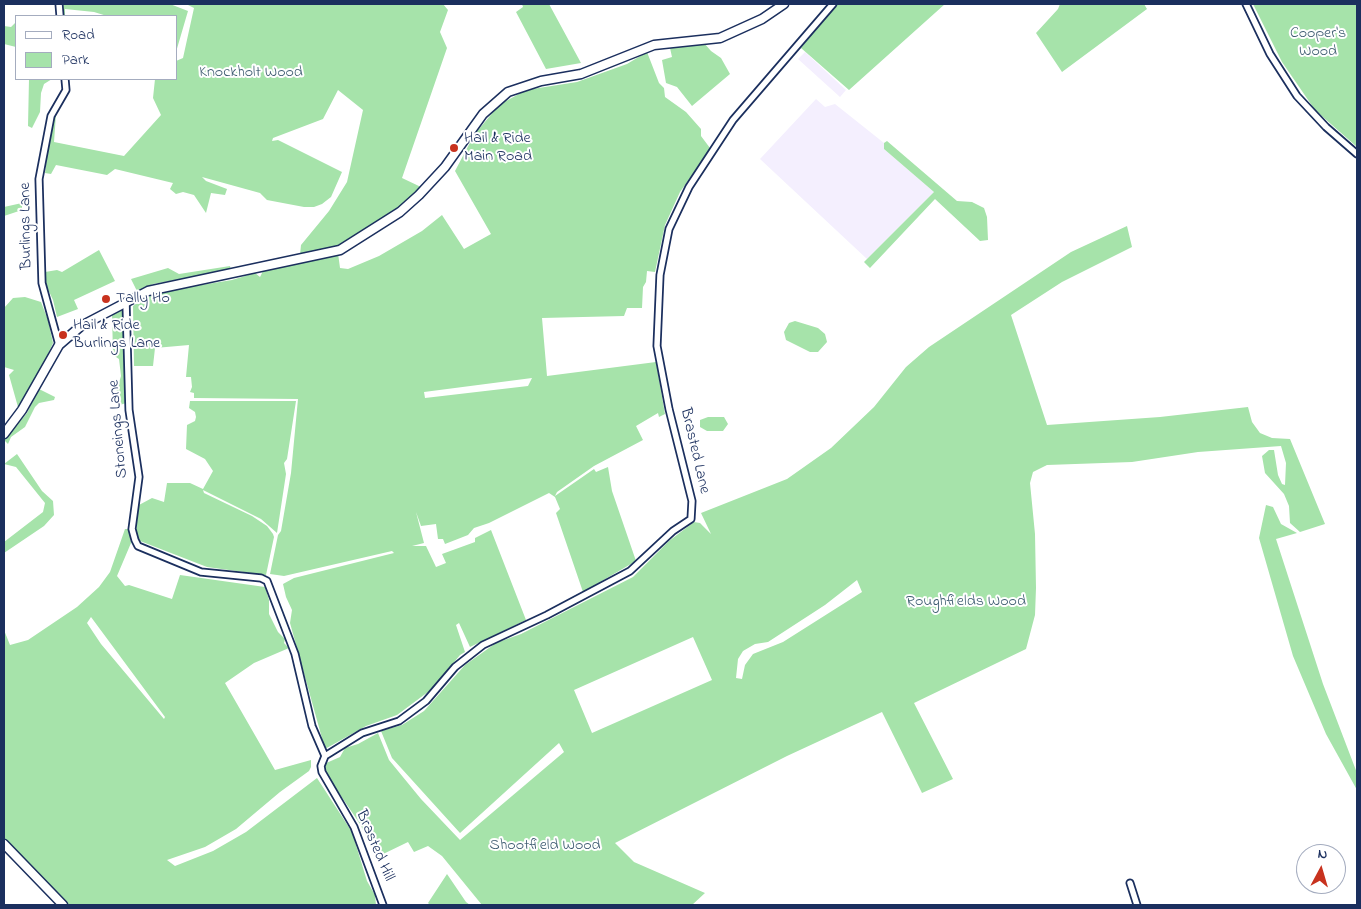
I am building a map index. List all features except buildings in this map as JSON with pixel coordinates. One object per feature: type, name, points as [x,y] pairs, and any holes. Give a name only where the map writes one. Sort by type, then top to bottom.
[{"type":"street","points":[[4,434],[22,410],[60,345],[81,326],[148,292],[340,250],[400,212],[445,167],[483,114],[508,92],[541,81],[581,74],[654,45],[720,38],[762,19],[784,4]]},
{"type":"street","name":"Brasted Lane","points":[[325,756],[362,733],[399,721],[426,701],[456,667],[483,645],[547,615],[630,571],[673,531],[691,519],[692,501],[669,409],[657,346],[660,275],[669,229],[689,187],[733,120],[833,4]]},
{"type":"street","points":[[1246,4],[1265,46],[1297,96],[1326,127],[1357,154]]},
{"type":"street","name":"Burlings Lane","points":[[60,345],[42,283],[39,179],[51,116],[66,90],[65,80]]},
{"type":"street","name":"Stoneings Lane","points":[[126,302],[129,410],[139,477],[132,529],[135,540],[138,546],[200,572],[261,578],[267,581],[295,654],[312,726],[325,756]]},
{"type":"street","name":"Brasted Hill","points":[[325,756],[322,761],[322,772],[354,827],[383,905]]},
{"type":"street","points":[[4,844],[64,905]]},
{"type":"street","points":[[1130,883],[1138,905]]},
{"type":"shaded area","points":[[805,52],[846,90],[840,97],[798,59]]},
{"type":"shaded area","points":[[816,99],[825,107],[835,104],[884,143],[884,149],[934,192],[867,259],[760,159]]},
{"type":"green space","points":[[61,4],[170,4],[188,11],[178,45],[178,15],[104,15],[65,9],[65,15],[62,15]]},
{"type":"green space","name":"Knockholt Wood","points":[[186,4],[443,4],[448,10],[440,32],[447,48],[402,178],[421,187],[395,212],[337,246],[300,255],[301,245],[329,211],[347,182],[363,110],[338,90],[323,119],[273,138],[272,141],[278,140],[342,172],[331,197],[314,207],[267,200],[260,193],[202,177],[206,181],[227,189],[225,195],[211,193],[206,213],[194,195],[183,192],[176,194],[170,189],[173,183],[115,169],[107,175],[56,165],[51,174],[45,173],[52,117],[56,114],[54,142],[124,156],[161,115],[153,98],[155,80],[178,80],[178,60],[183,58],[194,8]]},
{"type":"green space","points":[[522,4],[549,4],[581,63],[546,69],[516,12],[523,7]]},
{"type":"green space","points":[[836,4],[945,4],[849,90],[801,48]]},
{"type":"green space","points":[[1060,4],[1144,4],[1147,9],[1062,72],[1036,33],[1058,9]]},
{"type":"green space","name":"Cooper's Wood","points":[[1253,4],[1357,4],[1357,147],[1315,110],[1282,62]]},
{"type":"green space","points":[[15,23],[15,47],[4,44],[4,26],[11,27]]},
{"type":"green space","points":[[704,43],[721,58],[730,74],[692,106],[677,87],[666,83],[662,60],[672,57],[670,48]]},
{"type":"green space","points":[[647,52],[659,83],[664,88],[665,97],[686,112],[701,129],[701,136],[710,148],[709,151],[680,192],[665,225],[655,272],[647,271],[646,282],[643,287],[642,308],[627,308],[624,316],[542,318],[547,376],[656,362],[665,414],[659,417],[658,413],[636,426],[643,440],[594,466],[557,492],[555,496],[594,469],[596,472],[608,467],[612,491],[636,561],[583,592],[556,513],[560,509],[555,497],[549,493],[489,523],[474,528],[468,535],[445,544],[443,539],[438,539],[436,524],[421,526],[416,512],[424,543],[412,546],[426,546],[436,567],[446,563],[442,554],[475,542],[475,538],[491,530],[526,620],[470,647],[459,623],[456,625],[465,652],[460,655],[432,689],[397,715],[366,726],[325,749],[290,623],[292,610],[283,584],[294,578],[394,553],[392,551],[284,576],[270,574],[278,535],[281,531],[291,473],[298,399],[194,398],[194,393],[190,392],[192,387],[191,377],[186,377],[189,345],[155,348],[153,366],[134,366],[133,306],[144,298],[183,288],[232,280],[255,273],[260,277],[263,271],[338,253],[340,268],[348,269],[379,256],[422,231],[442,215],[464,249],[491,234],[455,171],[474,135],[499,105],[526,90],[577,82],[627,64]],"holes":[[[532,378],[528,386],[425,398],[424,392]]]},
{"type":"green space","points":[[29,80],[50,80],[44,84],[41,93],[40,112],[32,128],[28,126]]},
{"type":"green space","points":[[887,141],[957,201],[972,202],[984,208],[987,217],[988,240],[980,241],[935,199],[870,268],[864,262],[934,192],[884,149],[884,143]]},
{"type":"green space","points":[[22,203],[22,210],[4,216],[4,207]]},
{"type":"green space","points":[[1127,226],[1132,247],[1062,282],[1011,315],[1047,425],[1160,417],[1248,407],[1252,422],[1260,433],[1272,438],[1290,439],[1325,524],[1300,532],[1290,523],[1289,506],[1284,494],[1265,473],[1262,456],[1269,450],[1274,450],[1278,475],[1282,484],[1285,485],[1286,463],[1281,446],[1198,452],[1132,462],[1047,465],[1033,472],[1030,483],[1035,534],[1035,615],[1026,649],[914,703],[953,779],[922,793],[882,712],[787,756],[615,843],[634,862],[705,893],[692,905],[482,905],[442,856],[428,846],[414,852],[408,842],[377,857],[360,824],[328,777],[324,764],[340,757],[345,748],[358,744],[378,733],[389,760],[421,799],[460,840],[564,752],[559,743],[460,833],[392,758],[381,731],[402,725],[424,711],[465,665],[496,643],[521,634],[633,577],[669,541],[694,522],[700,523],[711,534],[701,513],[787,479],[831,448],[874,407],[906,367],[929,347],[1071,252]],"holes":[[[857,580],[862,592],[783,642],[753,654],[745,665],[742,679],[736,678],[738,659],[743,651],[755,644],[768,642],[825,605]],[[693,637],[712,680],[592,733],[574,690]]]},
{"type":"green space","points":[[99,250],[115,281],[74,300],[78,309],[57,317],[53,300],[46,285],[45,272],[57,270],[62,272]]},
{"type":"green space","points":[[230,266],[231,270],[153,284],[137,291],[131,279],[168,268],[179,274]]},
{"type":"green space","points":[[25,297],[41,302],[48,320],[53,343],[35,383],[18,407],[9,375],[14,370],[4,367],[4,308],[13,298]]},
{"type":"green space","points":[[123,307],[126,403],[120,405],[116,393],[121,376],[119,359],[113,355],[112,313]]},
{"type":"green space","points":[[795,321],[818,328],[825,334],[827,342],[818,352],[810,352],[786,340],[784,332],[789,323]]},
{"type":"green space","points":[[39,389],[55,397],[54,400],[39,403],[25,427],[11,437],[8,444],[4,440],[27,413]]},
{"type":"green space","points":[[190,401],[296,401],[287,459],[284,463],[286,474],[277,533],[261,519],[203,490],[204,493],[252,516],[267,526],[273,534],[266,575],[207,567],[140,541],[136,531],[139,505],[152,498],[164,502],[167,483],[190,483],[203,489],[213,471],[205,459],[186,449],[187,425],[195,421],[196,417],[195,412],[189,408]]},
{"type":"green space","points":[[708,417],[724,417],[728,424],[723,431],[707,431],[700,427],[700,420]]},
{"type":"green space","points":[[17,454],[42,491],[53,501],[54,515],[44,526],[4,553],[4,542],[43,512],[45,503],[16,467],[4,464]]},
{"type":"green space","points":[[1266,505],[1273,507],[1281,524],[1297,533],[1276,539],[1323,684],[1357,773],[1357,790],[1326,734],[1293,656],[1259,538]]},
{"type":"green space","points":[[125,529],[129,529],[131,543],[117,576],[125,586],[129,585],[172,599],[180,575],[265,587],[269,600],[269,614],[278,632],[285,639],[284,643],[289,648],[254,663],[225,683],[275,770],[311,760],[309,771],[280,792],[236,829],[205,847],[167,860],[175,866],[213,851],[246,832],[317,778],[352,832],[367,881],[375,895],[376,905],[66,905],[4,839],[4,630],[10,645],[28,640],[77,607],[99,587],[110,572]],"holes":[[[91,617],[165,717],[164,719],[101,644],[87,623]]]},
{"type":"green space","points":[[447,874],[470,905],[430,905],[428,903]]},
{"type":"place","name":"Hail & Ride Main Road","points":[[454,148]]},
{"type":"place","name":"Tally Ho","points":[[106,299]]},
{"type":"place","name":"Hail & Ride Burlings Lane","points":[[63,335]]},
{"type":"park label","name":"Roughfields Wood","points":[[966,602]]},
{"type":"park label","name":"Shootfield Wood","points":[[545,846]]}]
